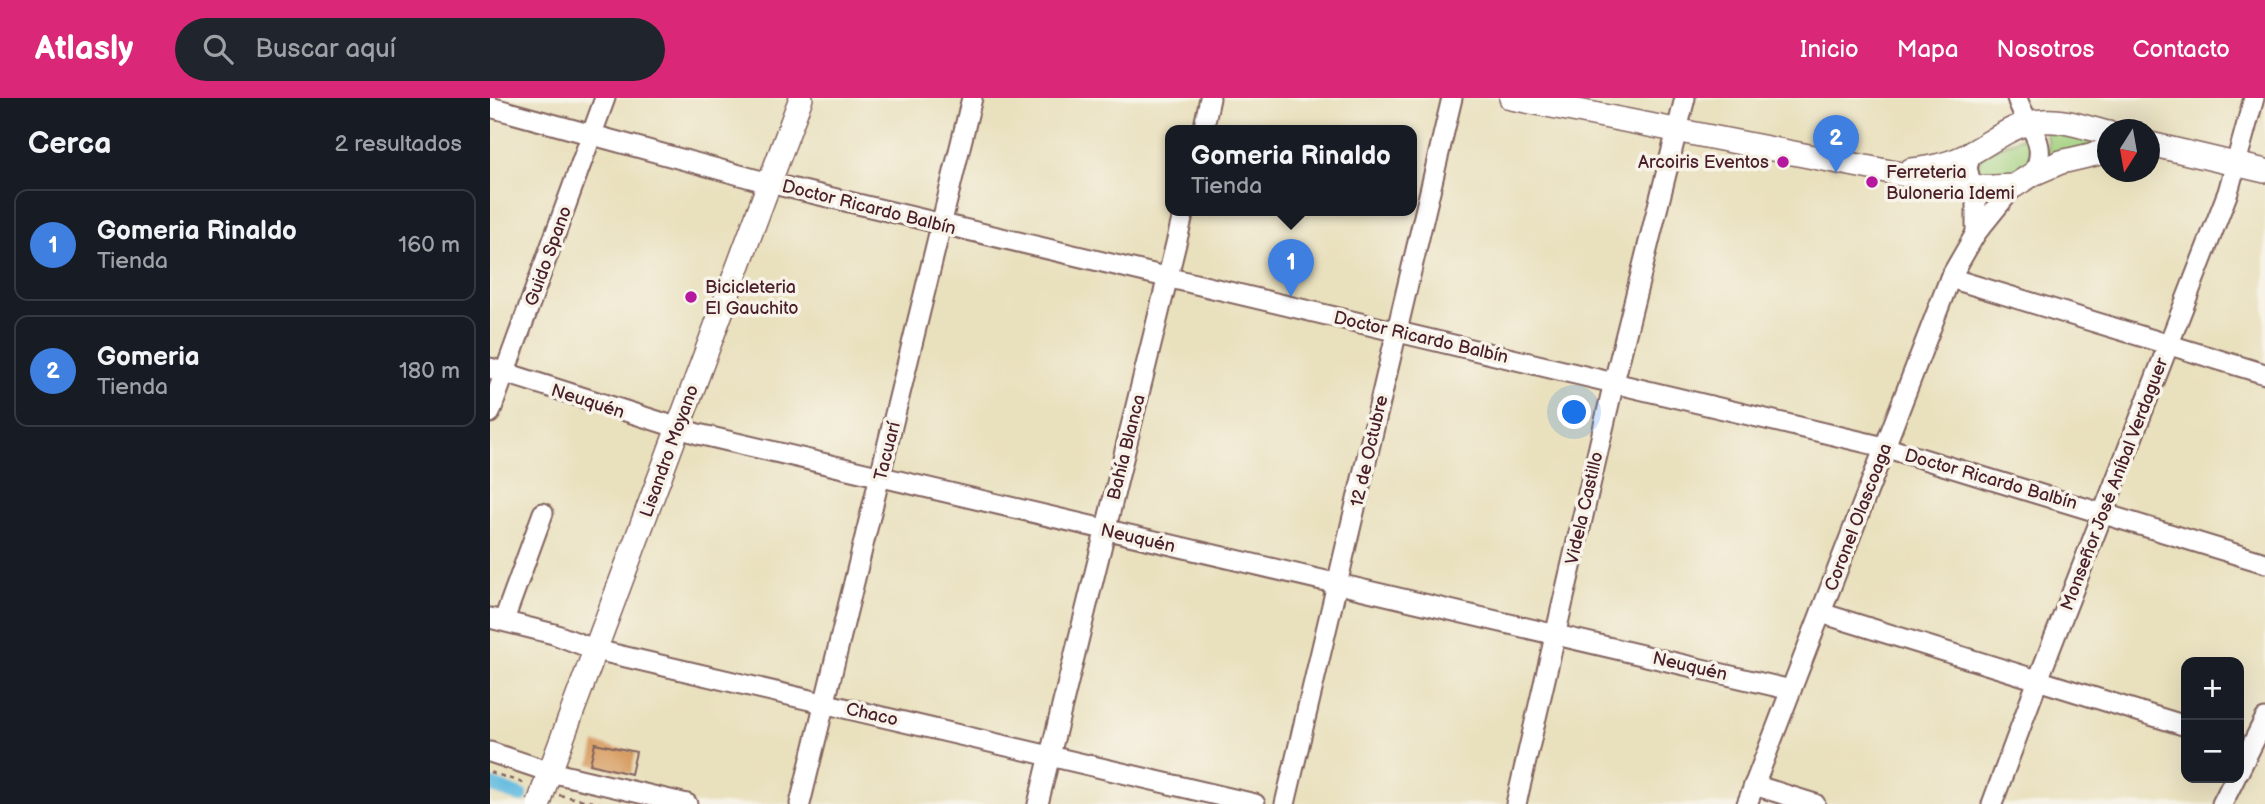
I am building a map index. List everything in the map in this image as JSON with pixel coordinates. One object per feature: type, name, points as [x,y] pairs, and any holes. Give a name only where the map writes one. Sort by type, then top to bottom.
[{"type":"main road","name":"Lisandro Moyano","points":[[539,804],[801,98]]},
{"type":"main road","points":[[1511,98],[1891,172],[1997,183],[2097,154]]},
{"type":"main road","points":[[1891,172],[1939,166],[2046,120],[2097,130]]},
{"type":"main road","points":[[2160,149],[2265,171]]},
{"type":"street","name":"Guido Spano","points":[[490,413],[497,371],[606,98]]},
{"type":"street","name":"Tacuarí","points":[[800,804],[972,98]]},
{"type":"street","points":[[1204,125],[1210,98]]},
{"type":"street","name":"12 de Octubre","points":[[1285,804],[1452,98]]},
{"type":"street","name":"Videla Castillo","points":[[1516,804],[1614,382],[1685,98]]},
{"type":"street","points":[[1976,233],[1997,183],[2039,162],[2040,149],[2025,128],[2017,98]]},
{"type":"street","name":"Monseñor José Aníbal Verdaguer","points":[[1992,804],[2237,164],[2254,98]]},
{"type":"street","name":"Doctor Ricardo Balbín","points":[[490,107],[769,183],[1884,447],[2265,563]]},
{"type":"street","points":[[1971,154],[1967,168],[1997,183]]},
{"type":"street","name":"Coronel Olascoaga","points":[[1747,804],[1950,278],[1976,233],[1997,183]]},
{"type":"street","name":"Bahía Blanca","points":[[1038,804],[1183,216]]},
{"type":"street","points":[[1950,278],[2265,374]]},
{"type":"street","name":"Neuquén","points":[[497,371],[677,428],[880,478],[1791,690]]},
{"type":"street","points":[[497,619],[543,513]]},
{"type":"street","points":[[1821,613],[2181,724]]},
{"type":"street","name":"Chaco","points":[[497,619],[554,634],[596,650],[1255,804]]},
{"type":"street","points":[[2252,747],[2265,719]]},
{"type":"street","points":[[490,752],[548,777],[687,804]]},
{"type":"street","points":[[2222,804],[2232,783]]},
{"type":"street","points":[[1754,785],[1815,804]]},
{"type":"green space","points":[[2058,128],[2097,142],[2097,147],[2048,159],[2048,141],[2044,129]]},
{"type":"green space","points":[[2024,136],[2029,139],[2034,151],[2021,174],[1981,180],[1976,171],[1982,154]]},
{"type":"building","points":[[595,743],[636,752],[631,774],[590,764]]},
{"type":"waterway","points":[[490,785],[521,796]]},
{"type":"place","name":"Arcoiris Eventos","points":[[1783,162]]},
{"type":"place","name":"Gomeria","points":[[1836,173]]},
{"type":"place","name":"Ferreteria Buloneria Idemi","points":[[1872,182]]},
{"type":"place","name":"Bicicleteria El Gauchito","points":[[691,297]]},
{"type":"place","name":"Gomeria Rinaldo","points":[[1291,297]]}]
